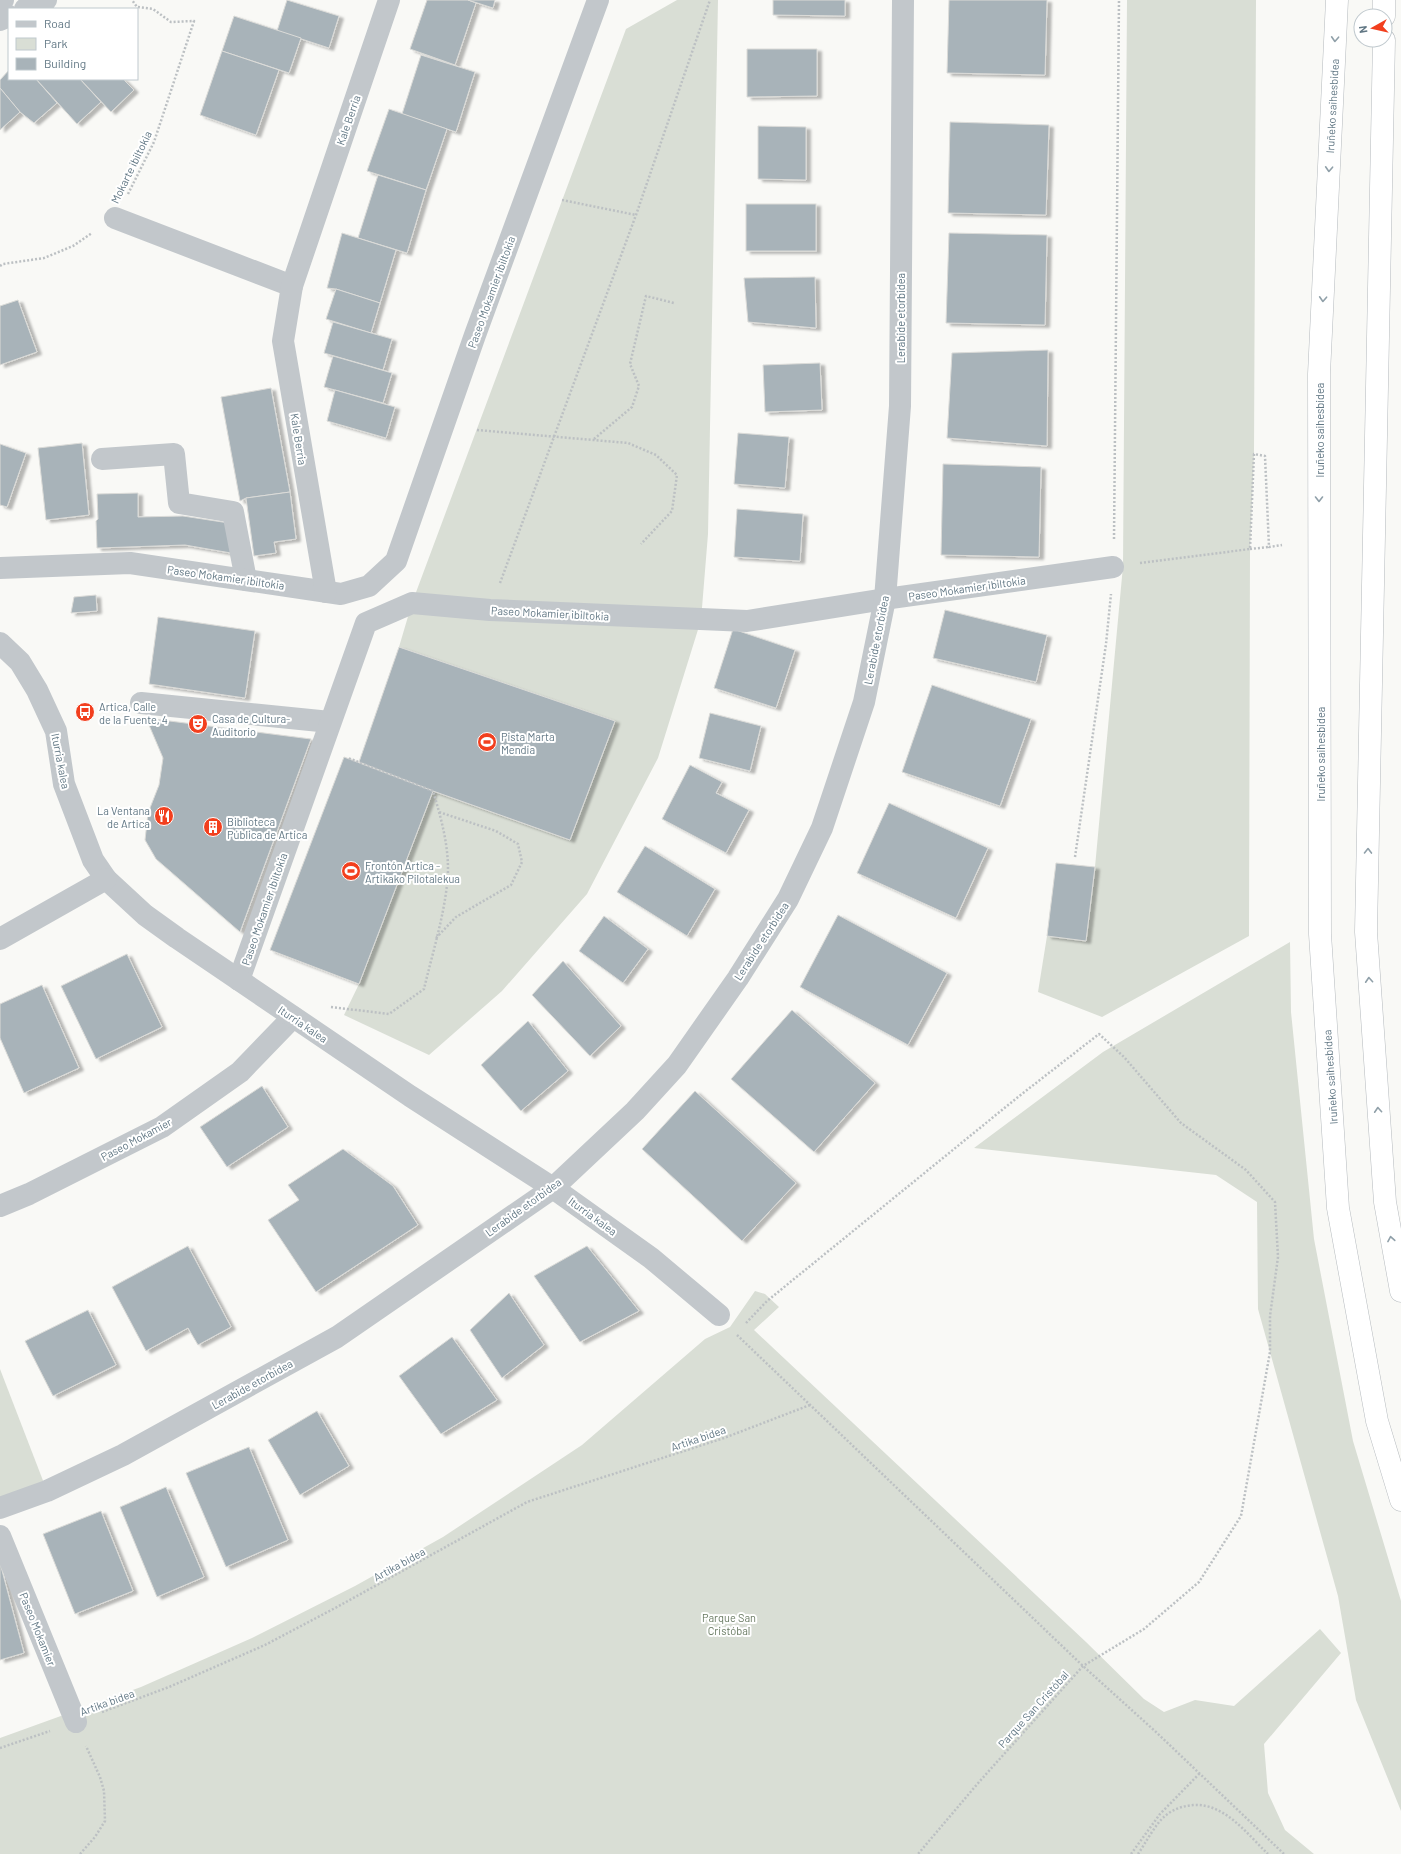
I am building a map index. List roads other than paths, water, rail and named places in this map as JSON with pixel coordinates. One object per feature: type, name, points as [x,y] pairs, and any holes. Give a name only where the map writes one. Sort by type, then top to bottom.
[{"type":"highway","name":"Iruñeko saihesbidea","points":[[1337,0],[1319,374],[1320,934],[1338,1208],[1377,1421],[1401,1500]]},
{"type":"highway","points":[[1384,48],[1366,932],[1385,1202],[1401,1291]]},
{"type":"street","points":[[27,8],[46,0]]},
{"type":"street","name":"Kale Berria","points":[[326,592],[283,341],[292,286],[389,0]]},
{"type":"street","name":"Paseo Mokamier ibiltokia","points":[[0,568],[130,563],[341,594],[369,586],[396,561],[475,335],[598,0]]},
{"type":"street","name":"Lerabide etorbidea","points":[[0,1508],[47,1490],[123,1454],[337,1337],[553,1188],[635,1111],[677,1065],[738,978],[788,899],[822,828],[861,709],[885,599],[900,406],[903,0]]},
{"type":"street","points":[[115,218],[292,286]]},
{"type":"street","points":[[102,459],[174,454],[179,503],[233,512],[246,580]]},
{"type":"street","name":"Paseo Mokamier ibiltokia","points":[[239,980],[366,623],[412,603],[490,610],[747,621],[885,599],[1113,568]]},
{"type":"street","name":"Iturria kalea","points":[[0,642],[20,662],[37,690],[56,731],[64,784],[93,860],[106,878],[145,915],[410,1096],[553,1188],[651,1258],[719,1315]]},
{"type":"street","points":[[141,703],[330,722]]},
{"type":"street","points":[[0,939],[106,878]]},
{"type":"street","name":"Paseo Mokamier","points":[[0,1206],[29,1194],[162,1127],[240,1072],[294,1017]]},
{"type":"street","name":"Paseo Mokamier","points":[[0,1536],[76,1722]]},
{"type":"place","name":"Artica, Calle de la Fuente, 4","points":[[85,712]]},
{"type":"place","name":"Casa de Cultura- Auditorio","points":[[198,724]]},
{"type":"place","name":"Pista Marta Mendia","points":[[487,742]]},
{"type":"place","name":"La Ventana de Artica","points":[[164,816]]},
{"type":"place","name":"Biblioteca Pública de Artica","points":[[213,827]]},
{"type":"place","name":"Frontón Artica - Artikako Pilotalekua","points":[[351,871]]},
{"type":"park label","name":"Parque San Cristóbal","points":[[729,1623]]}]
